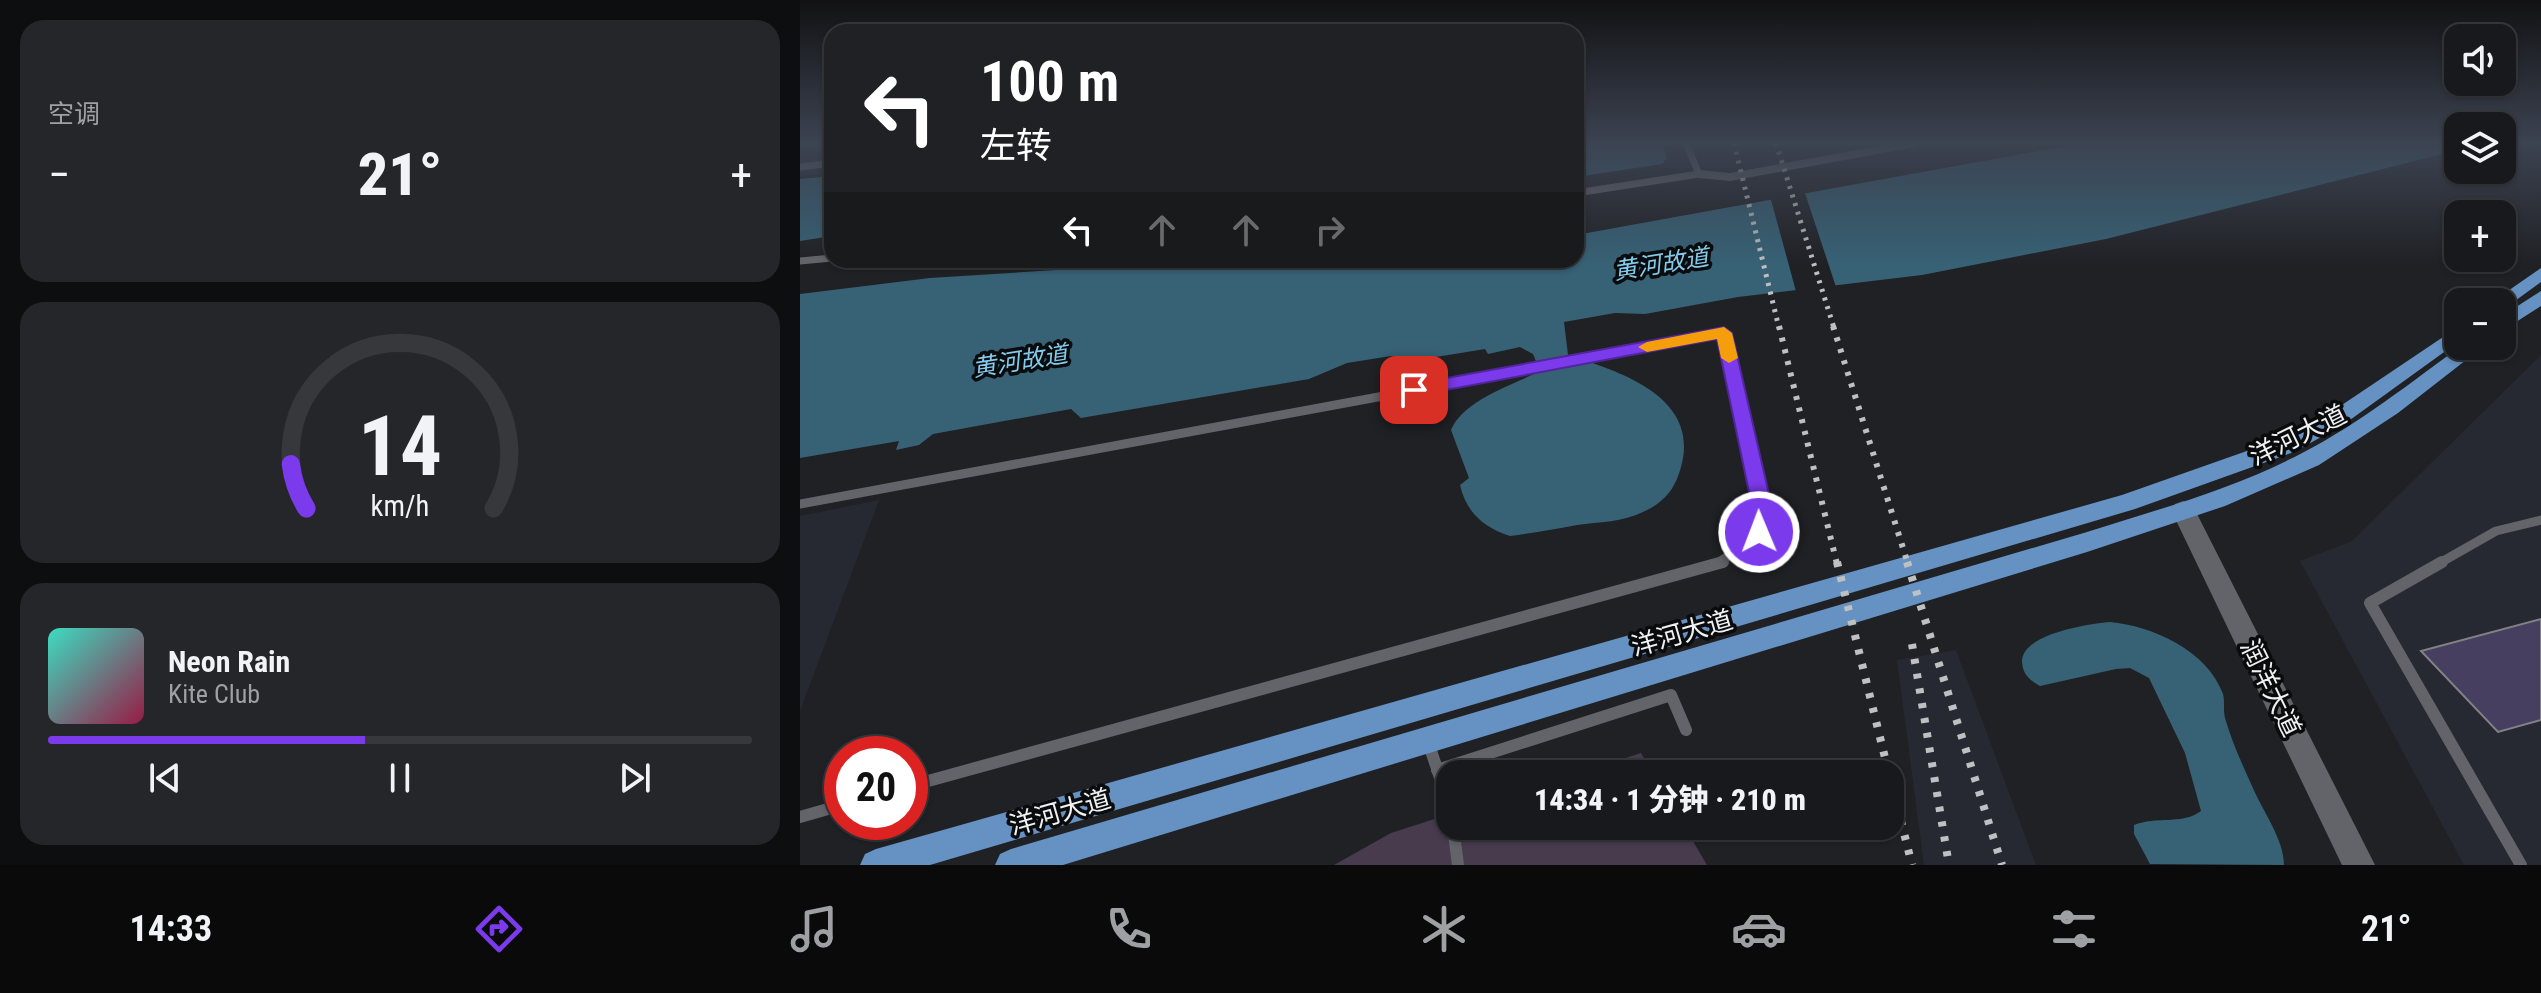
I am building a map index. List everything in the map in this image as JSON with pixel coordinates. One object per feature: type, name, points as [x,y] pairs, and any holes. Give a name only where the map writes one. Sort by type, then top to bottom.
[{"type":"main road","points":[[2516,291],[2541,273]]},
{"type":"main road","points":[[2516,315],[2541,297]]},
{"type":"main road","name":"洋河大道","points":[[876,865],[2127,503],[2286,446],[2335,420],[2444,343]]},
{"type":"main road","name":"洋河大道","points":[[1011,865],[2087,542],[2183,510],[2279,473],[2338,444],[2455,360]]},
{"type":"street","name":"润洋大道","points":[[2183,510],[2359,865]]},
{"type":"lane","points":[[1584,192],[1638,183]]},
{"type":"lane","points":[[800,261],[824,259]]},
{"type":"lane","points":[[800,504],[1724,333],[1764,516],[1759,532],[1742,550],[1723,562],[928,781]]},
{"type":"lane","points":[[2521,865],[2370,603],[2496,531],[2541,520]]},
{"type":"lane","points":[[1468,760],[1671,695],[1686,730]]},
{"type":"lane","points":[[1427,740],[1436,767]]},
{"type":"lane","points":[[800,817],[824,810]]},
{"type":"lane","points":[[1455,840],[1458,865]]},
{"type":"shaded area","points":[[2541,355],[2541,865],[2464,865],[2300,561],[2352,541]]},
{"type":"shaded area","points":[[879,500],[800,711],[800,516]]},
{"type":"shaded area","points":[[1956,650],[2036,865],[1924,865],[1897,660]]},
{"type":"shaded area","points":[[1641,753],[1645,760],[1619,760]]},
{"type":"shaded area","points":[[1436,819],[1436,840],[1692,840],[1707,865],[1334,865],[1391,833]]},
{"type":"water","points":[[800,183],[824,183],[824,237],[800,241]]},
{"type":"water","name":"黄河故道","points":[[1860,183],[2326,183],[2106,239],[1922,275],[1738,297],[1645,314],[1615,313],[1564,322],[1568,355],[1610,369],[1651,390],[1679,422],[1684,442],[1676,482],[1663,499],[1651,508],[1619,520],[1510,536],[1484,523],[1467,503],[1460,485],[1469,478],[1451,430],[1457,419],[1477,402],[1540,371],[1533,354],[1520,347],[1488,354],[1485,349],[1430,358],[1391,356],[1347,363],[1309,379],[1081,418],[1071,409],[933,434],[919,445],[896,450],[899,441],[800,458],[800,294],[930,278],[1087,268],[1584,268],[1584,234]]},
{"type":"water","points":[[2110,622],[2143,629],[2176,643],[2191,653],[2215,678],[2223,694],[2224,715],[2231,736],[2277,835],[2284,865],[2150,864],[2134,834],[2134,825],[2186,818],[2201,811],[2185,753],[2149,678],[2130,668],[2116,669],[2040,686],[2028,677],[2022,662],[2032,644],[2057,632]]},
{"type":"pier","points":[[1804,190],[1837,290],[1797,295],[1770,196]]},
{"type":"building","points":[[2541,619],[2541,720],[2498,732],[2421,651]]},
{"type":"railway","points":[[1744,183],[1779,328]]},
{"type":"railway","points":[[1789,183],[1834,328]]},
{"type":"railway","points":[[1779,326],[1837,564]]},
{"type":"railway","points":[[1833,326],[1908,564]]},
{"type":"railway","points":[[1837,562],[1886,760]]},
{"type":"railway","points":[[1907,562],[2002,865]]},
{"type":"railway","points":[[1912,644],[1949,865]]},
{"type":"railway","points":[[1904,833],[1912,865]]},
{"type":"slow traffic","points":[[1647,347],[1724,333],[1729,358]]},
{"type":"route","points":[[1414,390],[1724,333],[1764,516],[1759,532]]}]
